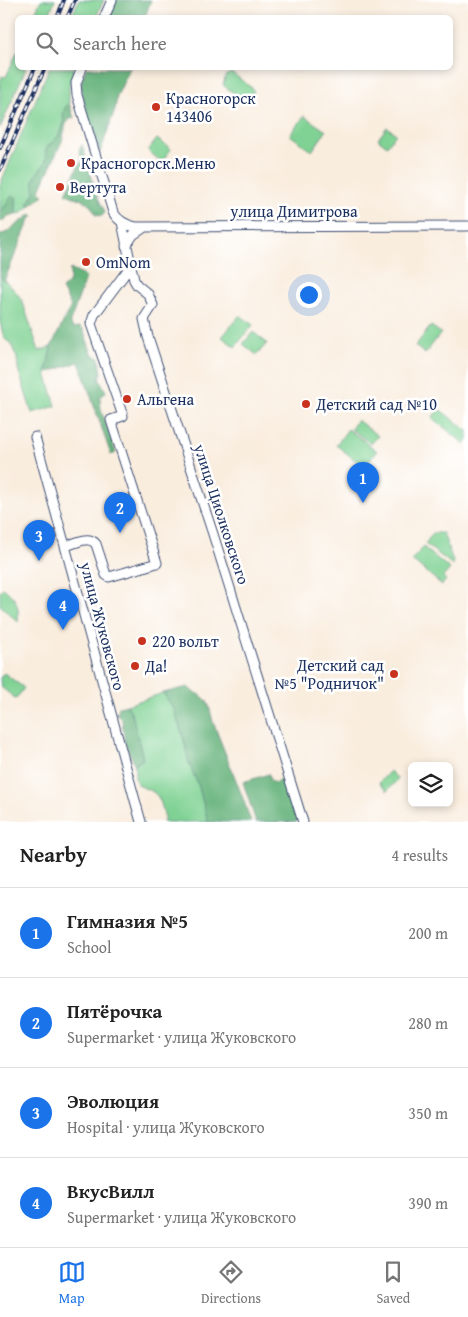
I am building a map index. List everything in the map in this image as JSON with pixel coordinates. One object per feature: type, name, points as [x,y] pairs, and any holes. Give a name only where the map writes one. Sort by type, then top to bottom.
[{"type":"street","points":[[105,15],[112,0]]},
{"type":"street","points":[[81,70],[76,83],[77,95],[113,212],[122,222]]},
{"type":"street","name":"улица Димитрова","points":[[122,222],[130,226],[146,227],[468,226]]},
{"type":"street","name":"улица Циолковского","points":[[122,222],[130,267],[137,285],[152,299],[153,304],[146,315],[144,323],[304,822]]},
{"type":"street","points":[[126,246],[133,235],[146,227]]},
{"type":"street","points":[[66,546],[88,539],[94,541],[106,575],[109,577],[157,563],[111,420],[123,416],[91,324],[94,315],[130,267]]},
{"type":"street","name":"улица Жуковского","points":[[35,437],[140,822]]},
{"type":"green space","points":[[41,0],[55,0],[49,15],[34,15]]},
{"type":"green space","points":[[79,0],[104,0],[97,15],[72,15]]},
{"type":"green space","points":[[116,0],[151,0],[146,15],[109,15]]},
{"type":"green space","points":[[15,57],[15,70],[25,70],[0,128],[0,83],[2,76],[6,77]]},
{"type":"green space","points":[[48,70],[73,70],[69,86],[69,103],[64,111],[62,129],[48,146],[46,162],[34,181],[35,193],[28,202],[30,206],[22,213],[16,214],[16,198],[3,210],[0,210],[0,185]]},
{"type":"green space","points":[[85,70],[129,70],[117,96],[115,109],[100,153],[82,96],[81,83]]},
{"type":"green space","points":[[232,73],[253,89],[252,95],[248,100],[244,101],[223,85],[226,75]]},
{"type":"green space","points":[[69,103],[74,118],[70,119],[66,124],[62,141],[39,192],[44,195],[30,206],[28,202],[35,193],[34,180],[45,163],[45,151],[61,132],[63,113]]},
{"type":"green space","points":[[304,116],[326,131],[312,151],[290,135]]},
{"type":"green space","points":[[387,127],[396,134],[387,146],[378,139]]},
{"type":"green space","points":[[157,139],[171,149],[162,162],[148,151]]},
{"type":"green space","points":[[82,145],[98,198],[105,212],[102,216],[96,215],[94,210],[84,201],[66,194],[79,164],[83,162],[79,150]]},
{"type":"green space","points":[[12,196],[16,197],[16,214],[8,216],[0,223],[0,210],[3,209]]},
{"type":"green space","points":[[31,214],[34,216],[31,217],[4,281],[0,275],[0,235]]},
{"type":"green space","points":[[70,269],[86,277],[70,322],[73,328],[80,327],[83,329],[92,354],[99,358],[102,372],[99,378],[106,392],[100,397],[101,410],[116,453],[111,455],[79,362],[46,373],[51,347],[71,306],[62,289],[70,281]]},
{"type":"green space","points":[[0,275],[22,300],[39,351],[51,347],[46,373],[56,406],[32,413],[18,369],[17,358],[11,344],[4,338],[0,322]]},
{"type":"green space","points":[[240,315],[253,325],[235,347],[222,337]]},
{"type":"green space","points":[[431,326],[441,333],[425,354],[415,346]]},
{"type":"green space","points":[[253,332],[267,343],[257,355],[243,344]]},
{"type":"green space","points":[[439,409],[468,431],[468,440],[465,444],[432,418]]},
{"type":"green space","points":[[357,420],[378,436],[371,444],[351,429]]},
{"type":"green space","points":[[348,429],[377,451],[364,467],[336,445]]},
{"type":"green space","points":[[433,533],[443,533],[453,565],[425,544]]},
{"type":"green space","points":[[423,547],[450,569],[443,577],[446,580],[442,585],[412,560]]},
{"type":"green space","points":[[3,588],[16,602],[18,622],[0,605],[0,591]]},
{"type":"green space","points":[[4,673],[24,688],[16,699],[1,687],[0,678]]},
{"type":"green space","points":[[188,687],[207,701],[251,822],[208,822],[174,709],[163,693]]},
{"type":"green space","points":[[163,693],[174,709],[208,822],[163,822],[164,815],[159,798],[154,792],[137,784],[135,765],[143,759],[132,714],[127,705]]},
{"type":"green space","points":[[127,705],[132,714],[143,759],[135,765],[125,743],[122,720],[117,714],[119,707]]},
{"type":"green space","points":[[390,771],[398,779],[387,791],[379,783]]},
{"type":"green space","points":[[269,774],[270,780],[274,783],[284,779],[298,820],[296,822],[256,822],[243,782]]},
{"type":"railway","points":[[58,15],[64,0]]},
{"type":"railway","points":[[68,15],[75,0]]},
{"type":"railway","points":[[0,148],[34,70]]},
{"type":"railway","points":[[0,170],[44,70]]},
{"type":"place","name":"Красногорск 143406","points":[[156,107]]},
{"type":"place","name":"Красногорск.Меню","points":[[71,163]]},
{"type":"place","name":"Вертута","points":[[60,187]]},
{"type":"place","name":"OmNom","points":[[86,262]]},
{"type":"place","name":"Альгена","points":[[127,399]]},
{"type":"place","name":"Детский сад №10","points":[[306,404]]},
{"type":"place","name":"Гимназия №5","points":[[363,503]]},
{"type":"place","name":"Пятёрочка","points":[[120,533]]},
{"type":"place","name":"Эволюция","points":[[39,561]]},
{"type":"place","name":"ВкусВилл","points":[[63,630]]},
{"type":"place","name":"220 вольт","points":[[142,641]]},
{"type":"place","name":"Да!","points":[[135,666]]},
{"type":"place","name":"Детский сад №5 \"Родничок\"","points":[[394,674]]}]
